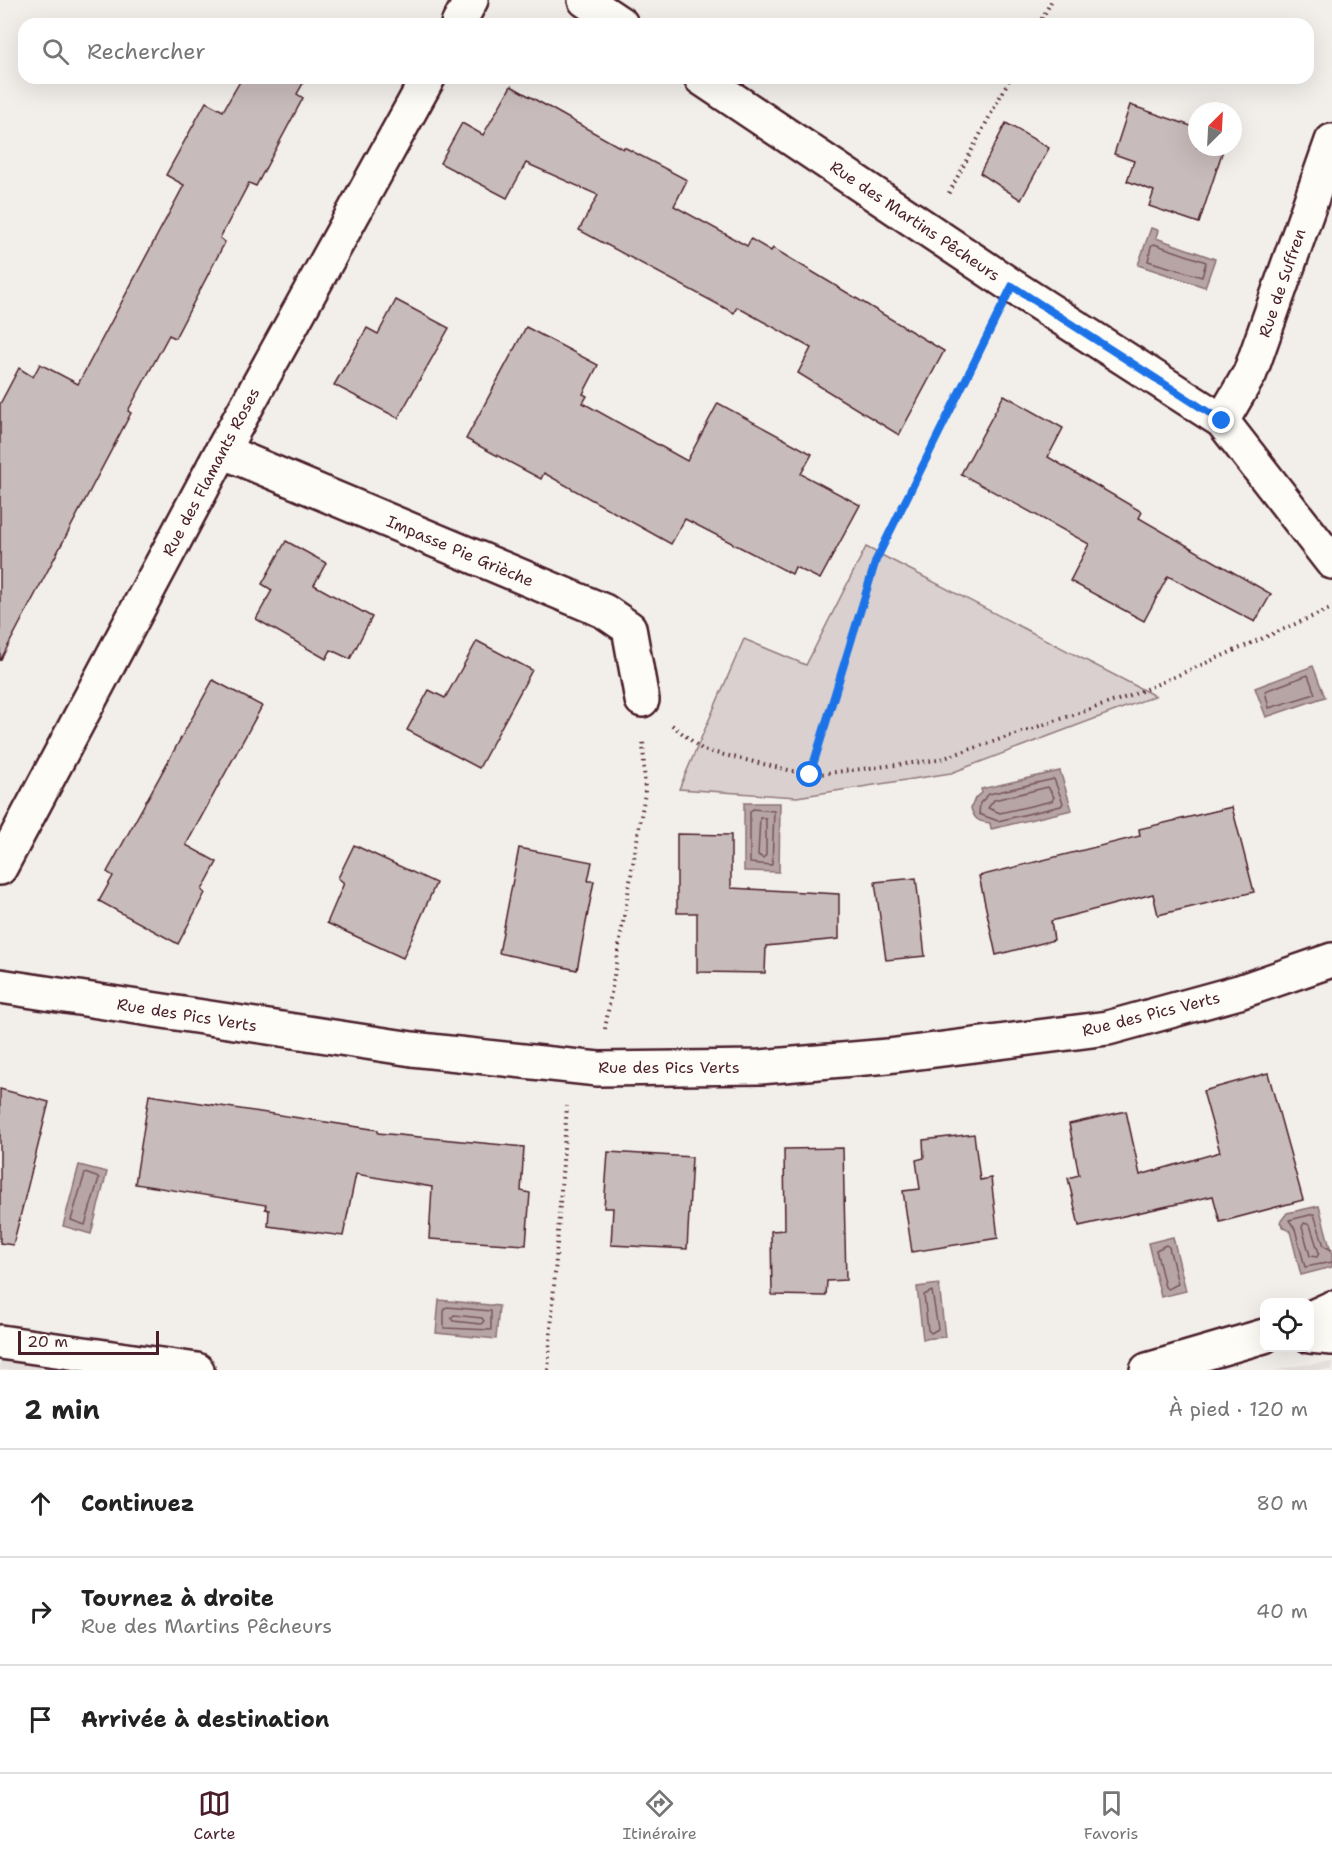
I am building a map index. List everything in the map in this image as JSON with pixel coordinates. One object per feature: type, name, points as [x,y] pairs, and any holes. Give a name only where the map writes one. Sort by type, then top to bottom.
[{"type":"street","points":[[461,18],[471,0]]},
{"type":"street","points":[[585,0],[612,18]]},
{"type":"street","name":"Rue des Flamants Roses","points":[[0,868],[222,451],[425,84]]},
{"type":"street","name":"Rue des Martins Pêcheurs","points":[[710,84],[928,231],[1222,421],[1332,562]]},
{"type":"street","name":"Rue de Suffren","points":[[1222,421],[1250,373],[1332,141]]},
{"type":"street","name":"Impasse Pie Grièche","points":[[222,451],[604,611],[629,628],[642,700]]},
{"type":"street","name":"Rue des Pics Verts","points":[[0,986],[412,1049],[598,1069],[760,1067],[888,1056],[1108,1028],[1239,992],[1332,960]]},
{"type":"street","points":[[1314,1316],[1332,1308]]},
{"type":"street","points":[[1314,1336],[1332,1338]]},
{"type":"street","points":[[1147,1370],[1260,1337]]},
{"type":"street","points":[[0,1342],[197,1370]]},
{"type":"path","points":[[1042,18],[1052,0]]},
{"type":"path","points":[[928,231],[1007,84]]},
{"type":"path","points":[[810,775],[876,560],[1012,286]]},
{"type":"path","points":[[642,700],[703,750],[810,775],[938,760],[1130,696],[1332,608]]},
{"type":"shaded area","points":[[866,547],[1155,696],[951,773],[797,797],[679,789],[744,639],[806,665]]},
{"type":"shaded area","points":[[0,1326],[39,1329],[42,1370],[0,1370]]},
{"type":"shaded area","points":[[1332,1362],[1332,1370],[1275,1370],[1295,1366]]},
{"type":"water","points":[[1151,228],[1158,230],[1156,238],[1215,259],[1205,287],[1138,265]]},
{"type":"water","points":[[1313,666],[1325,697],[1266,717],[1255,688]]},
{"type":"water","points":[[1060,771],[1072,810],[991,829],[990,823],[980,821],[974,815],[971,808],[975,798],[982,793],[981,789]]},
{"type":"water","points":[[744,803],[780,803],[779,872],[744,871]]},
{"type":"water","points":[[79,1165],[107,1172],[91,1234],[63,1226]]},
{"type":"water","points":[[1319,1206],[1332,1255],[1332,1267],[1301,1275],[1290,1231],[1280,1222],[1287,1213]]},
{"type":"water","points":[[1173,1237],[1186,1291],[1161,1297],[1148,1243]]},
{"type":"water","points":[[939,1284],[945,1337],[923,1339],[917,1287]]},
{"type":"water","points":[[439,1300],[499,1306],[496,1339],[436,1333]]},
{"type":"building","points":[[239,84],[303,84],[297,94],[303,98],[256,186],[249,183],[220,238],[225,242],[175,338],[169,335],[128,411],[131,413],[0,661],[0,404],[19,368],[33,377],[40,364],[78,384],[184,185],[166,175],[206,102],[223,111]]},
{"type":"building","points":[[511,86],[623,149],[624,147],[687,180],[674,206],[747,246],[751,239],[771,251],[773,248],[944,351],[899,435],[798,373],[811,348],[737,307],[734,313],[579,230],[598,195],[526,163],[507,198],[440,163],[462,123],[483,135]]},
{"type":"building","points":[[1130,105],[1188,125],[1188,156],[1221,156],[1199,223],[1149,206],[1154,191],[1127,181],[1134,161],[1114,154]]},
{"type":"building","points":[[1006,123],[1049,148],[1021,200],[980,173]]},
{"type":"building","points":[[396,300],[449,328],[398,418],[334,385],[367,328],[378,334]]},
{"type":"building","points":[[526,327],[598,365],[583,394],[587,396],[583,403],[687,461],[718,403],[812,454],[801,474],[860,505],[820,579],[795,567],[792,574],[685,519],[671,544],[544,473],[541,479],[466,439]]},
{"type":"building","points":[[1004,395],[1063,428],[1048,457],[1142,512],[1139,518],[1271,594],[1255,622],[1168,576],[1144,621],[1070,581],[1089,544],[961,474]]},
{"type":"building","points":[[286,541],[326,563],[314,585],[372,617],[350,659],[331,650],[326,659],[256,619],[272,590],[262,584]]},
{"type":"building","points":[[477,641],[532,670],[479,768],[407,730],[429,690],[445,698]]},
{"type":"building","points":[[213,680],[262,706],[186,845],[217,862],[202,890],[205,893],[178,944],[99,901],[113,876],[107,872]]},
{"type":"building","points":[[1232,807],[1254,892],[1158,915],[1153,894],[1051,921],[1054,940],[996,955],[979,876],[1140,836],[1139,829]]},
{"type":"building","points":[[677,834],[731,835],[731,888],[839,894],[839,939],[766,946],[765,973],[697,972],[697,913],[677,913]]},
{"type":"building","points":[[354,845],[436,883],[403,958],[327,923],[344,883],[338,878]]},
{"type":"building","points":[[519,848],[592,862],[588,881],[594,881],[577,970],[499,953]]},
{"type":"building","points":[[916,878],[925,956],[886,960],[875,882]]},
{"type":"building","points":[[1268,1073],[1303,1200],[1220,1222],[1213,1196],[1079,1226],[1068,1178],[1079,1175],[1069,1124],[1126,1111],[1140,1175],[1220,1152],[1203,1091]]},
{"type":"building","points":[[0,1089],[49,1102],[13,1245],[0,1243]]},
{"type":"building","points":[[149,1095],[378,1130],[378,1133],[524,1147],[521,1191],[530,1193],[526,1245],[429,1239],[432,1187],[356,1174],[343,1236],[268,1226],[269,1210],[265,1209],[266,1205],[135,1184]]},
{"type":"building","points":[[974,1134],[980,1180],[991,1178],[998,1238],[912,1252],[903,1191],[920,1189],[916,1160],[924,1158],[923,1140]]},
{"type":"building","points":[[843,1148],[846,1280],[827,1281],[826,1296],[772,1295],[771,1231],[785,1230],[784,1149]]},
{"type":"building","points":[[608,1152],[692,1157],[687,1249],[611,1245],[613,1208],[604,1208]]},
{"type":"route","points":[[810,775],[876,560],[1012,286],[1222,421]]}]
